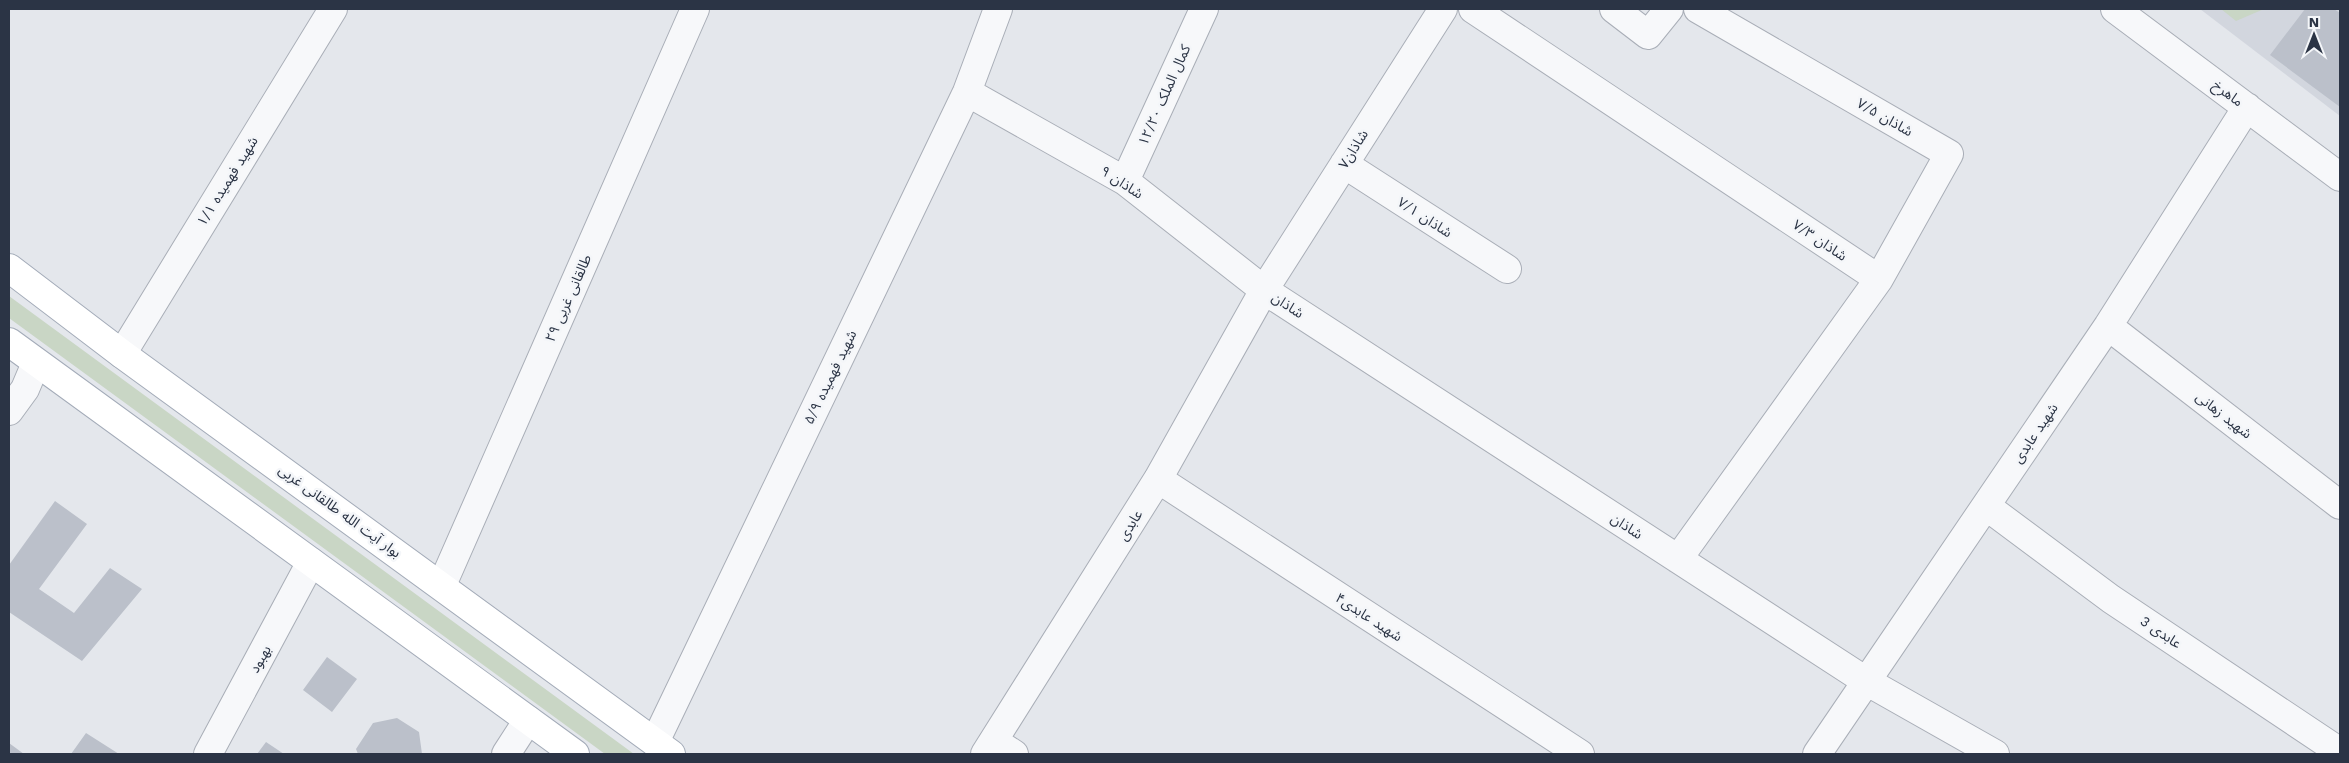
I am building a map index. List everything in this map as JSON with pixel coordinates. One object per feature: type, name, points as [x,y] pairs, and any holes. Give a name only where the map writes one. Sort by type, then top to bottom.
[{"type":"main road","name":"بوار آیت الله طالقانی غربی","points":[[9,268],[122,354],[442,585],[663,748]]},
{"type":"main road","points":[[9,342],[575,754]]},
{"type":"street","name":"شهید فهمیده ۱/۱","points":[[122,354],[333,9]]},
{"type":"street","name":"شهید فهمیده ۵/۹","points":[[663,748],[967,92],[998,9]]},
{"type":"street","name":"کمال الملک ۱۲/۲۰","points":[[1125,181],[1204,9]]},
{"type":"street","name":"شاذان۷","points":[[1264,290],[1443,9]]},
{"type":"street","name":"شاذان ۷/۳","points":[[1473,9],[1879,279]]},
{"type":"street","points":[[1614,9],[1648,35],[1669,9]]},
{"type":"street","name":"شاذان ۷/۵","points":[[1698,9],[1949,154],[1879,279]]},
{"type":"street","name":"ماهرخ","points":[[2115,9],[2340,177]]},
{"type":"street","name":"طالقانی غربی ۲۹","points":[[442,585],[695,10]]},
{"type":"street","name":"شاذان ۹","points":[[967,92],[1125,181],[1264,290]]},
{"type":"street","name":"شهید عابدی","points":[[1817,754],[2108,326],[2247,107]]},
{"type":"street","name":"شاذان ۷/۱","points":[[1344,164],[1507,269]]},
{"type":"street","points":[[1678,559],[1879,279]]},
{"type":"street","name":"عابدی","points":[[998,750],[1158,480],[1264,290]]},
{"type":"street","name":"شاذان","points":[[1264,290],[1866,681],[1995,754]]},
{"type":"street","name":"شهید زهانی","points":[[2108,326],[2340,505]]},
{"type":"street","points":[[9,410],[26,389],[36,362]]},
{"type":"street","name":"شهید عابدی۴","points":[[1158,480],[1580,754]]},
{"type":"street","name":"عابدی 3","points":[[1986,506],[2111,599],[2340,752]]},
{"type":"street","name":"بهبود","points":[[208,754],[311,562]]},
{"type":"street","points":[[506,754],[528,720]]},
{"type":"shaded area","points":[[2200,9],[2340,9],[2340,116]]},
{"type":"green space","points":[[2221,9],[2264,9],[2236,21]]},
{"type":"green space","points":[[9,296],[634,754],[605,754],[9,318]]},
{"type":"building","points":[[2305,9],[2334,9],[2340,13],[2340,107],[2270,55]]},
{"type":"building","points":[[55,501],[87,524],[39,589],[74,613],[110,568],[142,589],[82,661],[9,612],[9,565]]},
{"type":"building","points":[[327,657],[357,679],[332,712],[303,690]]},
{"type":"building","points":[[397,718],[419,732],[422,754],[358,754],[356,749],[373,723]]},
{"type":"building","points":[[86,733],[119,754],[71,754]]},
{"type":"building","points":[[266,742],[284,754],[257,754]]},
{"type":"building","points":[[9,743],[24,754],[9,754]]}]
